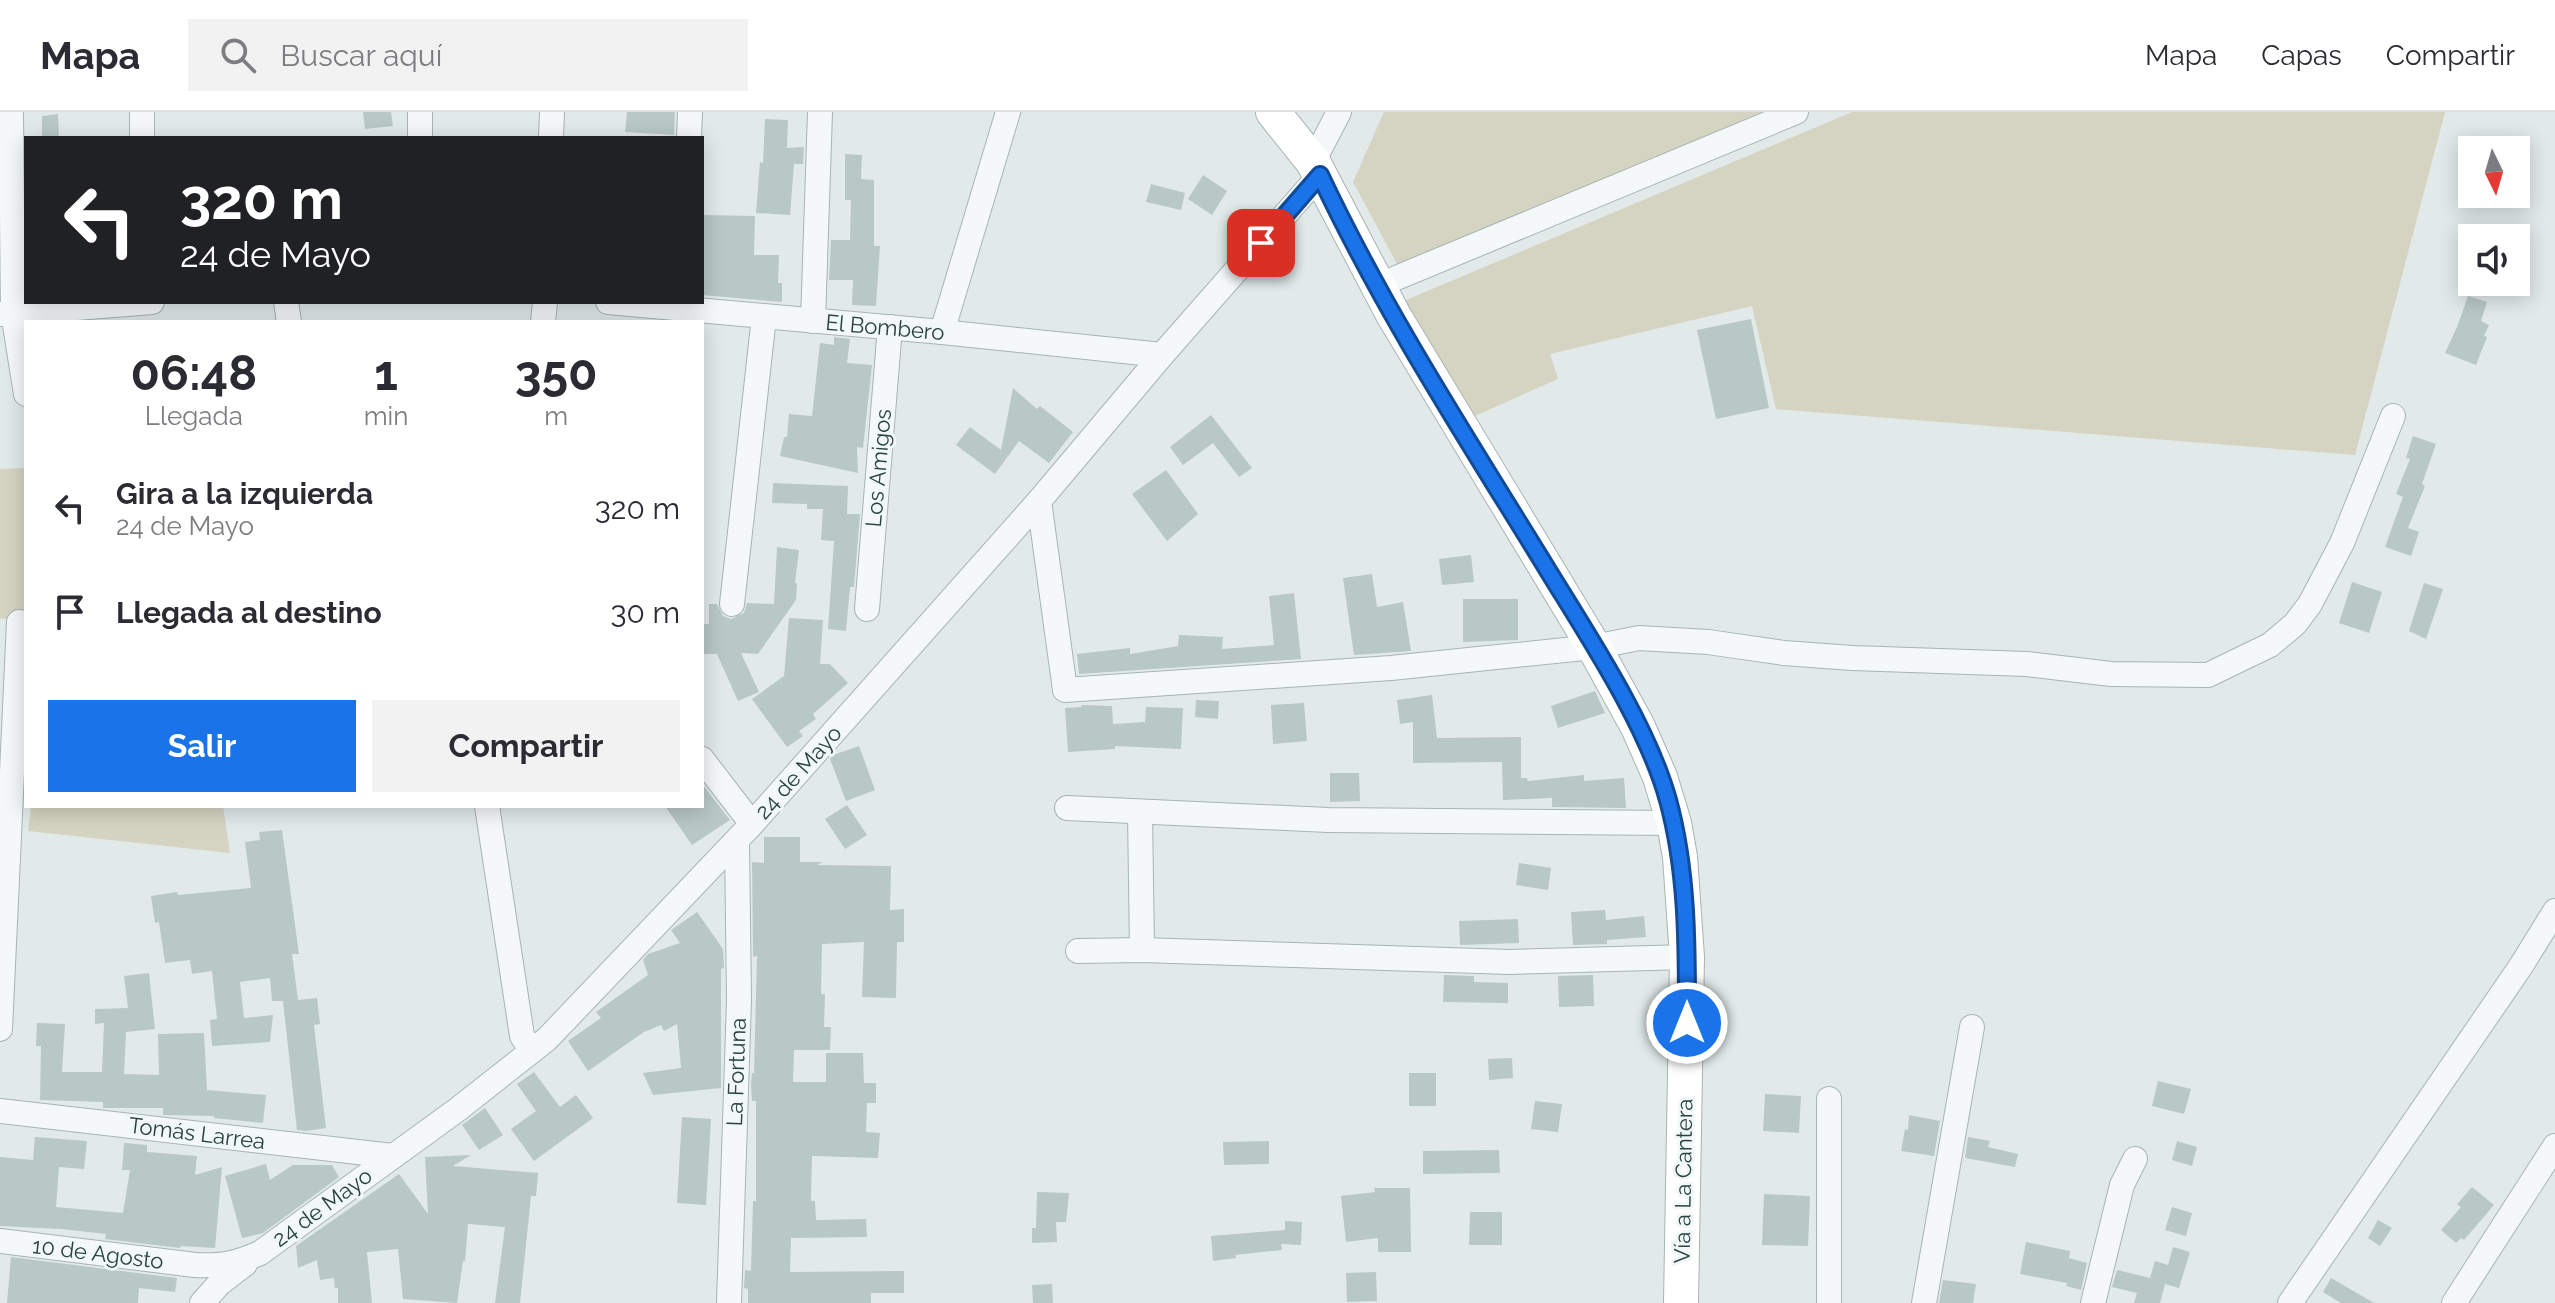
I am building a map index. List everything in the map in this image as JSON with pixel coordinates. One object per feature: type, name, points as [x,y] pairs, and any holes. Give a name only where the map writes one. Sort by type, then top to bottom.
[{"type":"main road","name":"Vía a La Cantera","points":[[1273,112],[1316,169],[1377,286],[1594,647],[1649,749],[1667,797],[1674,823],[1684,896],[1687,957],[1681,1303]]},
{"type":"street","points":[[11,112],[6,313],[24,386]]},
{"type":"street","points":[[142,112],[142,136]]},
{"type":"street","points":[[420,112],[420,136]]},
{"type":"street","points":[[551,136],[552,112]]},
{"type":"street","points":[[689,136],[690,112]]},
{"type":"street","points":[[813,321],[820,112]]},
{"type":"street","points":[[942,332],[1008,112]]},
{"type":"street","name":"24 de Mayo","points":[[195,1265],[231,1265],[260,1253],[532,1051],[744,833],[1039,501],[1316,169],[1339,112]]},
{"type":"street","points":[[1377,286],[1796,112]]},
{"type":"street","points":[[6,313],[120,304]]},
{"type":"street","name":"El Bombero","points":[[615,304],[649,314],[682,305],[764,317],[1162,355]]},
{"type":"street","points":[[732,604],[764,317]]},
{"type":"street","name":"Los Amigos","points":[[867,609],[890,327]]},
{"type":"street","points":[[1039,501],[1065,690],[1391,668],[1594,647],[1639,638],[1708,642],[1784,653],[1852,658],[2027,664],[2111,674],[2208,675],[2270,645],[2295,624],[2310,604],[2342,543],[2393,416]]},
{"type":"street","points":[[0,1029],[19,622]]},
{"type":"street","points":[[704,763],[744,833]]},
{"type":"street","points":[[487,808],[522,1036],[532,1051]]},
{"type":"street","points":[[1067,808],[1328,820],[1674,823]]},
{"type":"street","points":[[1140,813],[1142,950]]},
{"type":"street","name":"La Fortuna","points":[[729,1303],[744,833]]},
{"type":"street","points":[[2290,1303],[2512,979],[2555,911]]},
{"type":"street","points":[[1078,951],[1142,950],[1510,962],[1687,957]]},
{"type":"street","points":[[1924,1303],[1972,1027]]},
{"type":"street","points":[[1829,1099],[1829,1303]]},
{"type":"street","name":"Tomás Larrea","points":[[0,1111],[393,1156]]},
{"type":"street","points":[[2454,1303],[2555,1146]]},
{"type":"street","points":[[338,1150],[362,1178]]},
{"type":"street","points":[[2093,1303],[2122,1185],[2135,1159]]},
{"type":"street","name":"10 de Agosto","points":[[0,1241],[195,1265]]},
{"type":"street","points":[[202,1303],[219,1284],[260,1253]]},
{"type":"street","points":[[194,1303],[195,1265]]},
{"type":"green space","points":[[1384,112],[1769,112],[1398,266],[1353,182]]},
{"type":"green space","points":[[1852,112],[2445,112],[2355,455],[1776,409],[1752,306],[1550,354],[1558,379],[1468,419],[1399,303]]},
{"type":"green space","points":[[24,468],[24,617],[0,619],[0,469]]},
{"type":"green space","points":[[31,808],[223,808],[230,853],[28,831]]},
{"type":"building","points":[[363,112],[391,112],[393,126],[365,129]]},
{"type":"building","points":[[627,112],[675,112],[674,135],[625,132]]},
{"type":"building","points":[[58,114],[59,136],[42,136],[42,116]]},
{"type":"building","points":[[765,119],[788,120],[787,148],[804,147],[803,164],[794,164],[790,215],[756,213]]},
{"type":"building","points":[[845,154],[862,155],[861,179],[874,180],[874,246],[880,246],[876,306],[852,305],[853,280],[829,280],[831,240],[850,240],[851,200],[845,200]]},
{"type":"building","points":[[1203,175],[1227,191],[1212,215],[1188,199]]},
{"type":"building","points":[[1151,184],[1185,193],[1181,210],[1146,202]]},
{"type":"building","points":[[704,215],[755,216],[754,255],[779,255],[778,283],[782,283],[782,302],[704,295]]},
{"type":"building","points":[[2468,296],[2487,302],[2481,321],[2489,325],[2484,336],[2487,337],[2476,365],[2445,353]]},
{"type":"building","points":[[1751,319],[1769,408],[1716,419],[1697,330]]},
{"type":"building","points":[[834,337],[850,339],[847,363],[872,365],[863,448],[857,447],[858,473],[780,456],[784,437],[787,437],[789,414],[812,416],[820,343],[834,345]]},
{"type":"building","points":[[1013,388],[1037,409],[1040,406],[1073,432],[1049,463],[1019,441],[995,474],[956,445],[970,427],[1001,450]]},
{"type":"building","points":[[1211,415],[1252,468],[1239,477],[1213,443],[1183,465],[1170,447]]},
{"type":"building","points":[[2413,436],[2436,444],[2422,484],[2425,486],[2408,528],[2419,532],[2411,556],[2385,547],[2403,497],[2396,494],[2410,459],[2406,458]]},
{"type":"building","points":[[1166,470],[1198,514],[1167,541],[1132,494]]},
{"type":"building","points":[[773,483],[848,486],[847,514],[860,514],[854,587],[850,587],[846,631],[828,629],[834,541],[821,540],[823,509],[807,509],[807,504],[772,503]]},
{"type":"building","points":[[777,547],[799,550],[796,600],[758,654],[741,653],[759,692],[738,701],[717,654],[704,654],[704,624],[709,624],[709,604],[717,604],[723,616],[731,619],[744,613],[747,603],[774,604]]},
{"type":"building","points":[[1471,555],[1474,582],[1442,585],[1439,559]]},
{"type":"building","points":[[1372,574],[1377,607],[1403,602],[1411,651],[1354,655],[1343,578]]},
{"type":"building","points":[[2352,582],[2382,592],[2369,633],[2339,623]]},
{"type":"building","points":[[2424,583],[2443,589],[2426,639],[2409,631]]},
{"type":"building","points":[[1294,593],[1301,659],[1079,674],[1077,654],[1130,648],[1130,654],[1178,646],[1179,635],[1223,637],[1222,649],[1274,645],[1269,596]]},
{"type":"building","points":[[1463,599],[1518,599],[1518,640],[1463,642]]},
{"type":"building","points":[[789,618],[823,620],[820,664],[830,664],[848,683],[813,714],[816,719],[799,731],[803,736],[787,747],[752,699],[784,676]]},
{"type":"building","points":[[1595,691],[1605,713],[1558,728],[1551,706]]},
{"type":"building","points":[[1432,695],[1437,738],[1521,737],[1521,778],[1528,781],[1584,775],[1584,781],[1624,778],[1626,808],[1552,807],[1552,798],[1503,800],[1502,762],[1413,763],[1413,722],[1400,724],[1397,700]]},
{"type":"building","points":[[1196,700],[1219,701],[1218,719],[1195,717]]},
{"type":"building","points":[[1304,703],[1307,741],[1273,744],[1271,705]]},
{"type":"building","points":[[1112,706],[1113,724],[1145,722],[1146,707],[1183,708],[1181,749],[1115,746],[1115,749],[1068,752],[1065,708]]},
{"type":"building","points":[[859,746],[875,790],[846,801],[830,759],[833,755]]},
{"type":"building","points":[[1330,773],[1359,773],[1360,801],[1330,802]]},
{"type":"building","points":[[704,787],[730,820],[692,845],[666,808],[704,808]]},
{"type":"building","points":[[847,805],[867,835],[845,849],[825,819]]},
{"type":"building","points":[[282,830],[299,954],[292,954],[298,1000],[317,998],[320,1024],[314,1025],[326,1128],[306,1131],[297,1130],[283,1001],[272,1001],[270,978],[240,982],[244,1018],[273,1015],[270,1042],[212,1046],[210,1020],[217,1019],[212,971],[192,974],[190,960],[165,963],[159,922],[155,923],[151,896],[251,888],[245,842],[260,840],[259,832]]},
{"type":"building","points":[[764,837],[800,837],[800,862],[891,866],[890,910],[904,909],[904,942],[897,942],[896,998],[862,997],[864,942],[822,944],[821,994],[825,994],[824,1027],[831,1027],[830,1050],[794,1050],[793,1082],[826,1082],[826,1053],[863,1053],[864,1083],[876,1083],[876,1103],[867,1103],[866,1132],[880,1133],[878,1158],[812,1156],[811,1201],[815,1201],[816,1220],[866,1219],[867,1237],[791,1238],[790,1272],[904,1271],[904,1293],[871,1293],[871,1303],[748,1303],[748,1289],[744,1288],[745,1270],[751,1271],[753,1201],[756,1201],[756,1101],[752,1101],[751,1085],[754,1073],[757,956],[753,957],[752,862],[764,863]]},
{"type":"building","points":[[1519,863],[1551,868],[1548,890],[1516,885]]},
{"type":"building","points":[[1605,910],[1606,920],[1644,916],[1646,937],[1607,940],[1607,944],[1573,945],[1571,912]]},
{"type":"building","points":[[697,912],[723,949],[721,1088],[653,1095],[643,1073],[681,1068],[677,1024],[664,1031],[661,1025],[644,1032],[588,1071],[568,1041],[601,1018],[596,1012],[648,975],[643,960],[648,954],[680,943],[671,930]]},
{"type":"building","points":[[1518,919],[1519,943],[1460,945],[1459,921]]},
{"type":"building","points":[[149,973],[155,1029],[126,1032],[124,1074],[159,1075],[158,1034],[204,1033],[207,1090],[266,1095],[263,1123],[214,1116],[163,1115],[163,1108],[103,1108],[103,1102],[40,1100],[41,1046],[36,1046],[37,1023],[65,1024],[62,1072],[102,1072],[104,1023],[95,1024],[95,1009],[128,1008],[124,976]]},
{"type":"building","points":[[1444,975],[1474,976],[1474,982],[1508,983],[1508,1003],[1443,1002]]},
{"type":"building","points":[[1593,975],[1594,1006],[1559,1007],[1558,976]]},
{"type":"building","points":[[1512,1058],[1513,1078],[1489,1080],[1488,1059]]},
{"type":"building","points":[[534,1072],[560,1107],[576,1095],[593,1118],[534,1161],[511,1129],[536,1111],[517,1084]]},
{"type":"building","points":[[1409,1073],[1436,1073],[1436,1106],[1409,1106]]},
{"type":"building","points":[[2158,1081],[2191,1089],[2184,1114],[2152,1106]]},
{"type":"building","points":[[1765,1094],[1801,1096],[1799,1133],[1763,1131]]},
{"type":"building","points":[[1535,1101],[1562,1104],[1558,1132],[1531,1129]]},
{"type":"building","points":[[485,1108],[503,1135],[479,1150],[462,1125]]},
{"type":"building","points":[[1909,1115],[1940,1121],[1934,1156],[1901,1151]]},
{"type":"building","points":[[682,1117],[711,1119],[706,1205],[677,1203]]},
{"type":"building","points":[[35,1137],[87,1141],[84,1169],[59,1167],[56,1207],[123,1213],[130,1170],[122,1170],[124,1143],[147,1145],[147,1152],[197,1156],[195,1175],[222,1167],[215,1248],[180,1248],[105,1239],[106,1234],[0,1226],[0,1157],[33,1160]]},
{"type":"building","points":[[1968,1137],[1990,1141],[1988,1147],[2018,1154],[2015,1167],[1965,1158]]},
{"type":"building","points":[[1269,1141],[1269,1164],[1224,1165],[1223,1142]]},
{"type":"building","points":[[2177,1141],[2197,1147],[2192,1166],[2172,1160]]},
{"type":"building","points":[[1499,1150],[1500,1173],[1423,1174],[1423,1151]]},
{"type":"building","points":[[471,1155],[453,1166],[538,1173],[536,1196],[531,1196],[520,1303],[495,1303],[505,1227],[468,1224],[457,1303],[403,1299],[398,1249],[367,1252],[372,1303],[338,1303],[334,1278],[320,1280],[317,1260],[298,1268],[296,1246],[399,1174],[428,1214],[425,1157]]},
{"type":"building","points":[[266,1164],[270,1180],[293,1165],[332,1165],[339,1177],[263,1233],[242,1238],[225,1176]]},
{"type":"building","points":[[2472,1187],[2494,1205],[2464,1240],[2461,1238],[2456,1243],[2441,1230],[2461,1207],[2457,1204]]},
{"type":"building","points":[[1374,1188],[1410,1188],[1411,1252],[1378,1252],[1378,1238],[1346,1242],[1341,1196],[1375,1192]]},
{"type":"building","points":[[1037,1192],[1069,1193],[1066,1222],[1056,1222],[1057,1242],[1032,1243],[1032,1228],[1036,1228]]},
{"type":"building","points":[[1764,1194],[1810,1196],[1808,1246],[1762,1245]]},
{"type":"building","points":[[2172,1207],[2192,1213],[2186,1236],[2165,1230]]},
{"type":"building","points":[[1470,1212],[1502,1212],[1502,1245],[1469,1245]]},
{"type":"building","points":[[2378,1220],[2392,1228],[2380,1246],[2368,1238]]},
{"type":"building","points":[[1285,1221],[1302,1222],[1301,1245],[1281,1244],[1282,1250],[1235,1255],[1236,1258],[1213,1261],[1211,1236],[1285,1230]]},
{"type":"building","points":[[2026,1242],[2070,1251],[2069,1258],[2087,1263],[2081,1290],[2066,1286],[2067,1283],[2020,1274]]},
{"type":"building","points":[[2173,1247],[2190,1252],[2179,1288],[2165,1284],[2160,1303],[2134,1303],[2137,1293],[2112,1287],[2117,1270],[2150,1278],[2155,1261],[2168,1265]]},
{"type":"building","points":[[11,1257],[177,1278],[175,1292],[139,1288],[138,1303],[7,1303]]},
{"type":"building","points":[[1376,1272],[1377,1301],[1347,1302],[1346,1273]]},
{"type":"building","points":[[2331,1278],[2374,1303],[2341,1303],[2323,1292]]},
{"type":"building","points":[[1943,1280],[1976,1284],[1973,1303],[1939,1303]]},
{"type":"building","points":[[1052,1284],[1053,1303],[1033,1303],[1032,1285]]},
{"type":"route","points":[[1261,243],[1320,175],[1394,316],[1594,647],[1628,709],[1649,749],[1674,823],[1684,896],[1687,1023]]}]
